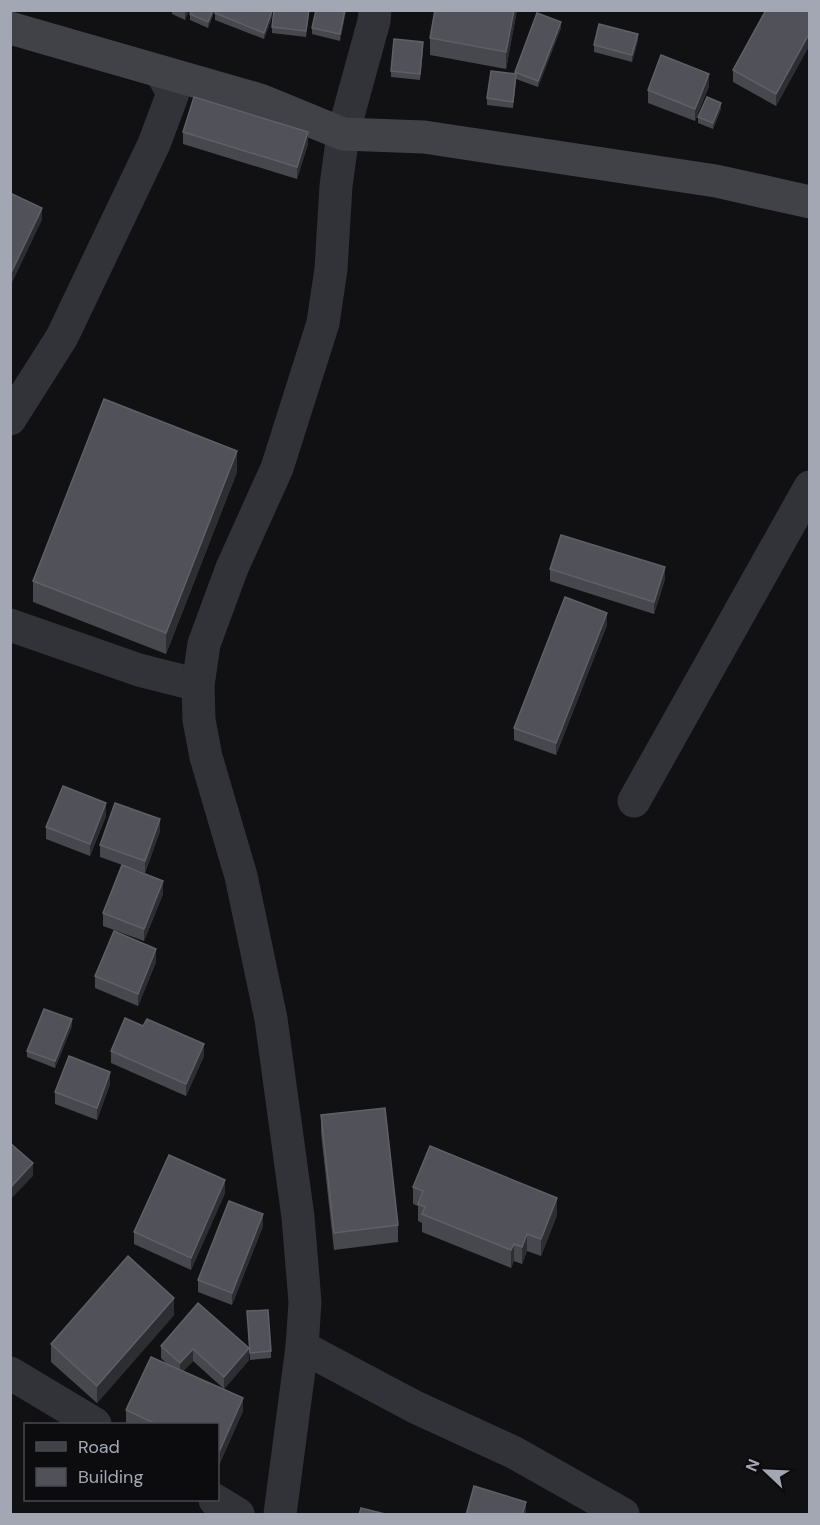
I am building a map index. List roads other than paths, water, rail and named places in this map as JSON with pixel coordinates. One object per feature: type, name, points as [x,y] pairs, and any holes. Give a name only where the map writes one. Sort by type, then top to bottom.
[{"type":"main road","points":[[10,28],[260,100],[343,134],[436,138],[716,181],[810,202]]},
{"type":"street","points":[[280,1515],[302,1347],[304,1302],[298,1217],[271,1019],[241,876],[206,757],[199,720],[198,685],[204,644],[232,568],[277,468],[323,322],[331,269],[336,186],[343,134],[375,10]]},
{"type":"street","points":[[10,419],[62,338],[154,144],[173,93],[161,72]]},
{"type":"street","points":[[634,801],[810,487]]},
{"type":"street","points":[[10,625],[140,670],[198,685]]},
{"type":"street","points":[[302,1347],[415,1407],[515,1453],[623,1515]]},
{"type":"street","points":[[10,1373],[92,1423]]},
{"type":"street","points":[[217,1501],[238,1515]]}]
